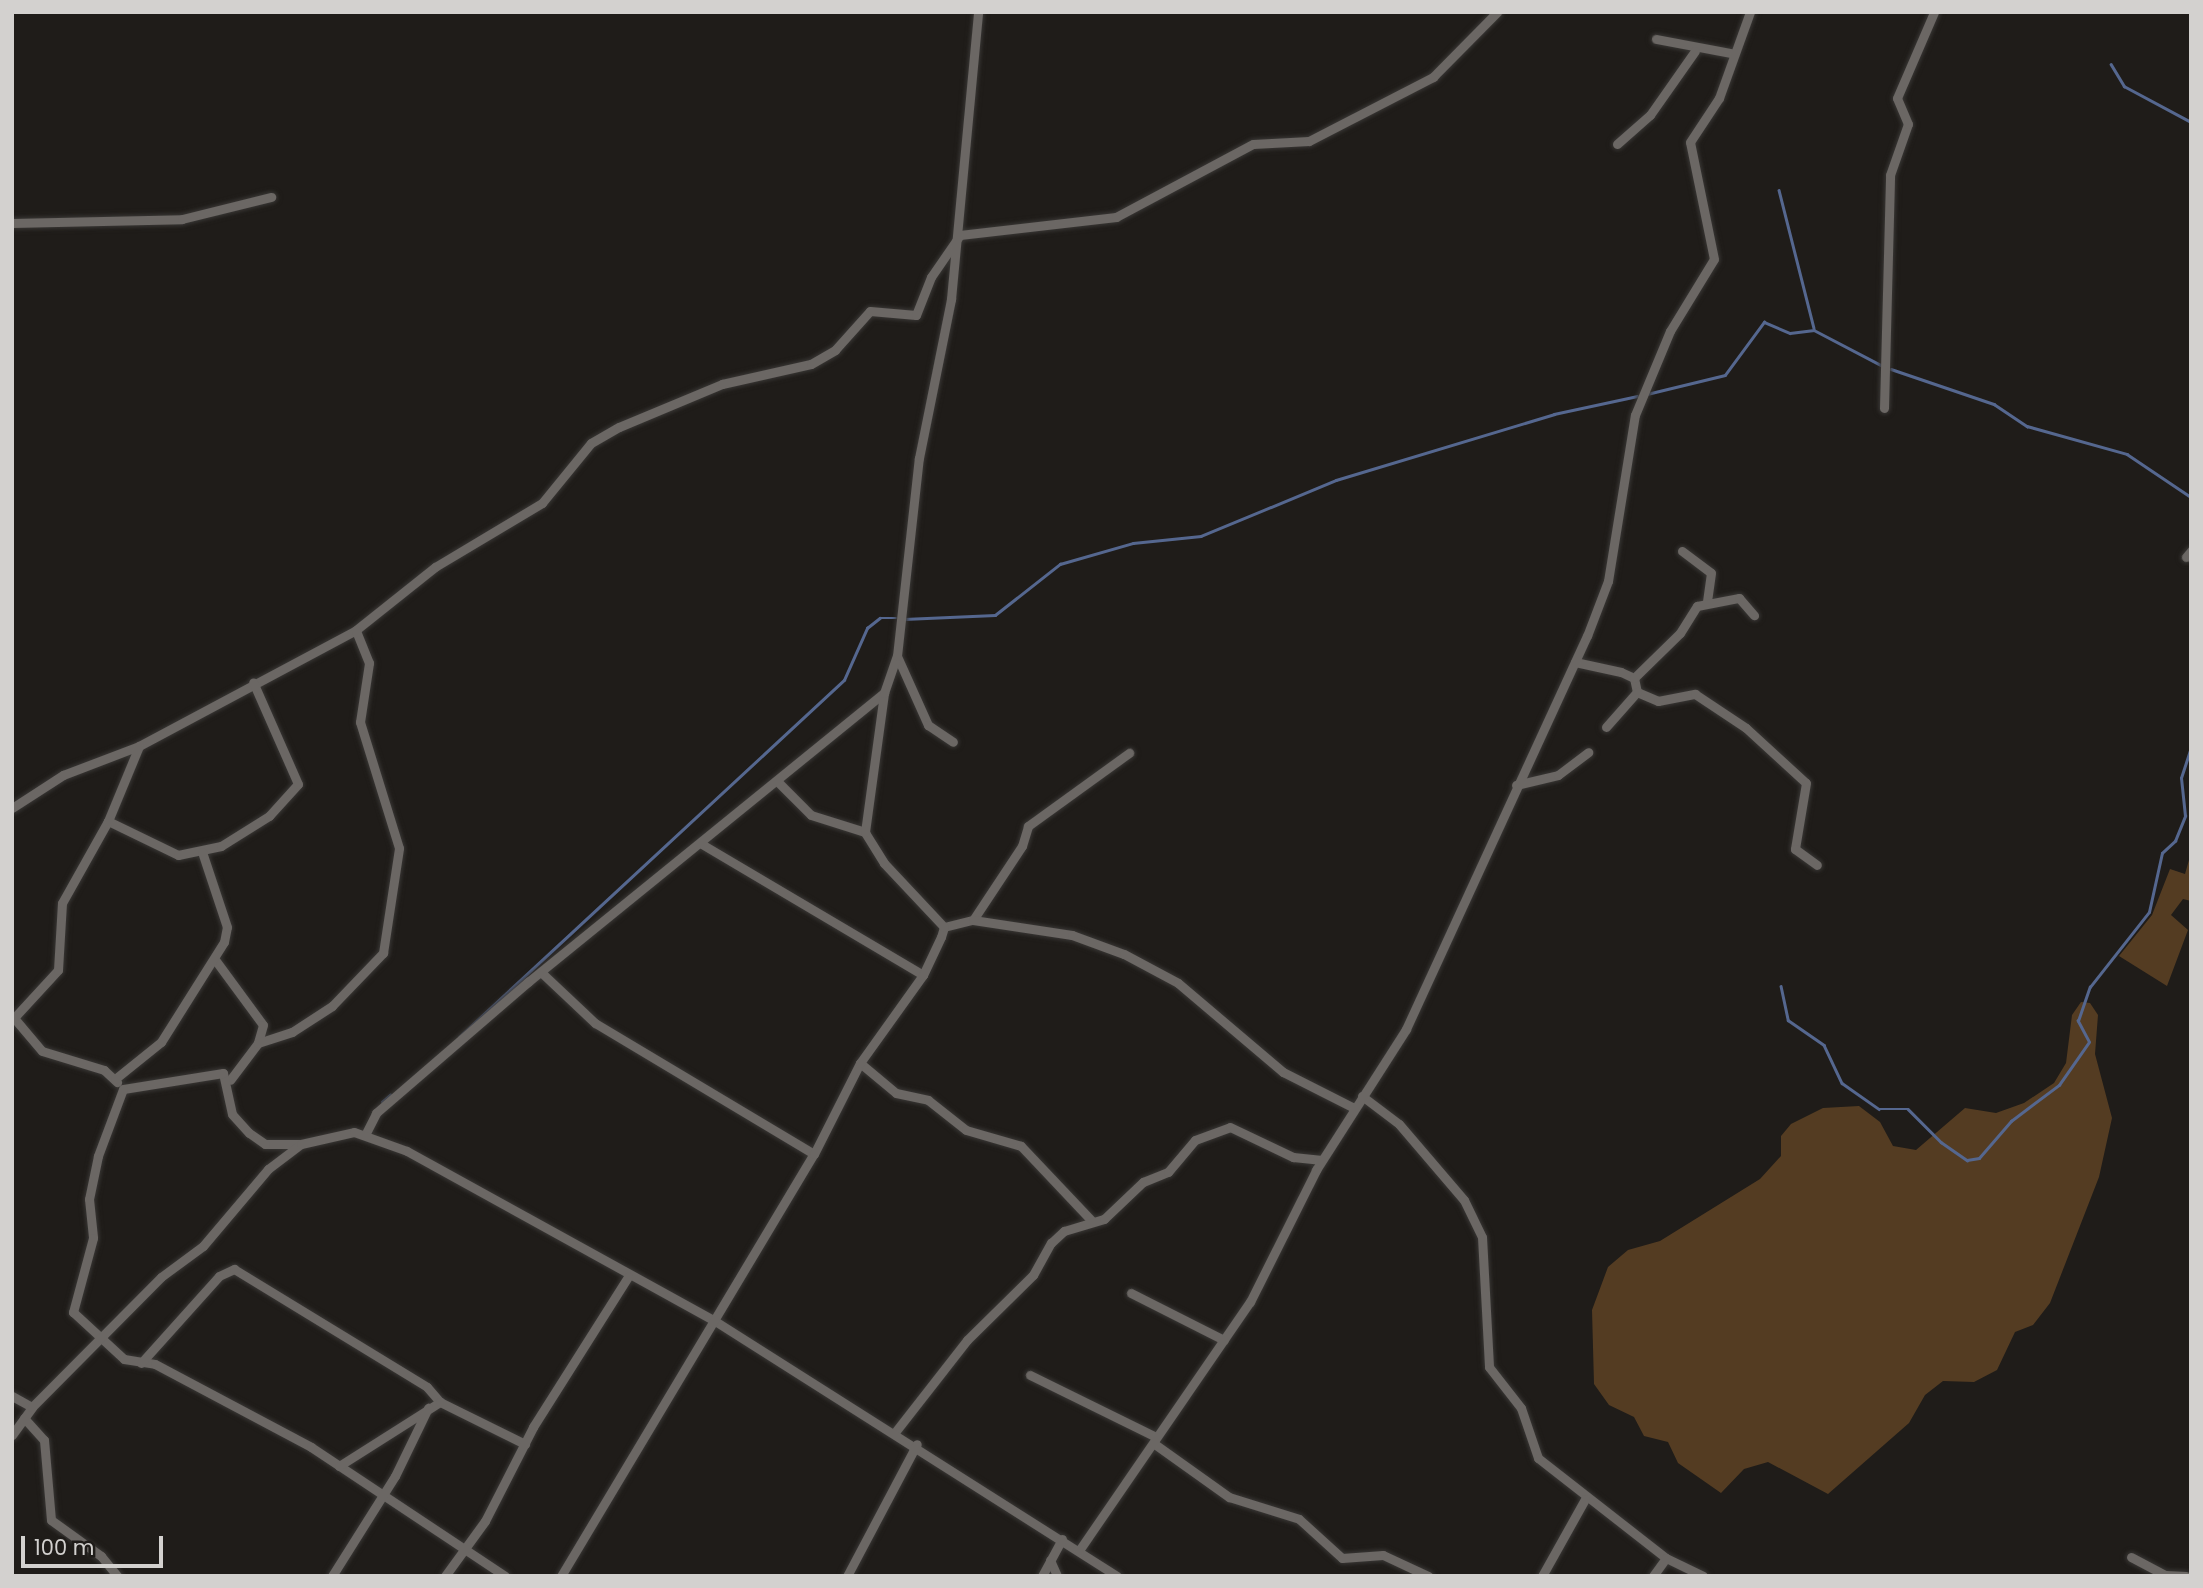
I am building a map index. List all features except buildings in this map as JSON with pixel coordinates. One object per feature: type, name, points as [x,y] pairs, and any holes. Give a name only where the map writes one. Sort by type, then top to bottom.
[{"type":"street","points":[[944,927],[884,863],[865,832],[884,693],[897,656],[919,458],[960,235],[978,12]]},
{"type":"street","points":[[12,807],[63,775],[139,746],[253,682],[356,630],[426,573],[542,503],[591,443],[619,427],[722,384],[811,365],[835,350],[870,310],[916,315],[930,277],[960,235],[1116,217],[1253,144],[1310,141],[1433,77],[1497,12]]},
{"type":"street","points":[[1080,1549],[1156,1441],[1275,1260],[1322,1160],[1352,1107],[1406,1029],[1468,905],[1516,785],[1576,662],[1608,581],[1635,415],[1670,331],[1714,260],[1690,142],[1720,97],[1731,53],[1749,12]]},
{"type":"street","points":[[1884,408],[1890,175],[1908,124],[1897,97],[1934,12]]},
{"type":"street","points":[[1656,39],[1695,51],[1731,53]]},
{"type":"street","points":[[1617,144],[1650,115],[1695,51]]},
{"type":"street","points":[[12,223],[50,218],[182,219],[271,197]]},
{"type":"street","points":[[1682,551],[1711,573],[1707,603]]},
{"type":"street","points":[[1634,678],[1680,633],[1697,606],[1739,598],[1754,615]]},
{"type":"street","points":[[258,1044],[292,1032],[332,1006],[383,953],[399,848],[360,722],[369,663],[356,630]]},
{"type":"street","points":[[897,656],[928,724],[953,742]]},
{"type":"street","points":[[1576,662],[1634,678]]},
{"type":"street","points":[[1634,678],[1637,692]]},
{"type":"street","points":[[108,821],[170,854],[202,852],[251,833],[298,783],[253,682]]},
{"type":"street","points":[[1606,727],[1637,692]]},
{"type":"street","points":[[1637,692],[1658,701],[1695,694],[1707,699],[1803,778],[1795,849],[1817,866]]},
{"type":"street","points":[[365,1135],[376,1113],[542,972],[700,843],[779,783],[854,712],[884,693]]},
{"type":"street","points":[[123,1088],[104,1069],[41,1051],[13,1019],[58,970],[62,903],[108,821],[139,746]]},
{"type":"street","points":[[1516,785],[1558,775],[1588,752]]},
{"type":"street","points":[[973,920],[1022,846],[1028,825],[1129,753]]},
{"type":"street","points":[[779,783],[793,804],[811,815],[865,832]]},
{"type":"street","points":[[700,843],[923,975]]},
{"type":"street","points":[[115,1079],[161,1042],[216,961],[227,927],[202,852]]},
{"type":"street","points":[[944,927],[973,920],[1072,935],[1124,954],[1178,983],[1283,1072],[1352,1107]]},
{"type":"street","points":[[561,1576],[814,1154],[860,1063],[923,975],[944,927]]},
{"type":"street","points":[[216,961],[261,1021],[258,1044],[230,1080],[232,1114],[248,1133],[265,1144],[301,1144],[329,1135],[365,1135],[444,1170],[628,1277],[715,1321],[917,1444],[1080,1549],[1116,1576]]},
{"type":"street","points":[[542,972],[595,1023],[814,1154]]},
{"type":"street","points":[[860,1063],[896,1093],[928,1100],[966,1130],[1021,1146],[1092,1221]]},
{"type":"street","points":[[123,1088],[214,1071],[230,1080]]},
{"type":"street","points":[[123,1088],[97,1156],[89,1199],[93,1238],[73,1311],[100,1338],[141,1363],[155,1364],[339,1466],[505,1576]]},
{"type":"street","points":[[1362,1096],[1399,1124],[1464,1200],[1482,1237],[1489,1367],[1521,1408],[1538,1458],[1585,1499],[1666,1558],[1703,1576]]},
{"type":"street","points":[[895,1431],[967,1340],[1033,1275],[1051,1243],[1092,1221],[1168,1172],[1209,1132],[1230,1127],[1293,1157],[1322,1160]]},
{"type":"street","points":[[12,1435],[32,1407],[100,1338],[161,1277],[203,1246],[268,1169],[301,1144]]},
{"type":"street","points":[[141,1363],[219,1276],[234,1269],[427,1387],[440,1402],[525,1444]]},
{"type":"street","points":[[444,1576],[628,1277]]},
{"type":"street","points":[[1131,1293],[1224,1340]]},
{"type":"street","points":[[1030,1375],[1156,1441],[1229,1497],[1299,1519],[1342,1558],[1383,1555],[1428,1576]]},
{"type":"street","points":[[12,1396],[32,1407]]},
{"type":"street","points":[[339,1466],[429,1406],[440,1402]]},
{"type":"street","points":[[332,1576],[429,1406]]},
{"type":"street","points":[[24,1418],[44,1440],[51,1520],[117,1576]]},
{"type":"street","points":[[847,1576],[917,1444]]},
{"type":"street","points":[[1542,1576],[1585,1499]]},
{"type":"street","points":[[1042,1576],[1062,1539]]},
{"type":"street","points":[[2132,1557],[2165,1575],[2186,1576]]},
{"type":"street","points":[[1653,1576],[1666,1558]]},
{"type":"street","points":[[1050,1560],[1058,1576]]},
{"type":"shaded area","points":[[2191,853],[2191,901],[2183,899],[2171,915],[2188,930],[2167,986],[2119,956],[2152,915],[2170,869],[2185,874]]},
{"type":"shaded area","points":[[2081,1002],[2090,1003],[2098,1015],[2095,1054],[2112,1118],[2099,1177],[2050,1303],[2033,1325],[2015,1332],[1997,1370],[1974,1382],[1943,1381],[1925,1395],[1909,1423],[1828,1494],[1768,1462],[1744,1469],[1721,1493],[1678,1463],[1668,1442],[1644,1436],[1634,1417],[1609,1405],[1594,1384],[1592,1310],[1608,1267],[1628,1250],[1660,1241],[1760,1179],[1781,1156],[1781,1136],[1791,1124],[1823,1108],[1859,1106],[1880,1122],[1893,1146],[1916,1150],[1965,1108],[1996,1113],[2024,1103],[2054,1083],[2066,1063],[2072,1015]]},
{"type":"waterway","points":[[2111,64],[2124,86],[2191,122]]},
{"type":"waterway","points":[[1779,190],[1814,328]]},
{"type":"waterway","points":[[1647,394],[1725,375],[1764,322],[1790,333],[1814,330],[1883,366]]},
{"type":"waterway","points":[[1891,369],[1994,404],[2027,426],[2127,454],[2191,497]]},
{"type":"waterway","points":[[904,619],[995,615],[1060,564],[1133,543],[1201,536],[1336,480],[1554,414],[1637,396]]},
{"type":"waterway","points":[[459,1037],[844,680],[867,628],[880,618],[896,618]]},
{"type":"waterway","points":[[1781,986],[1788,1020],[1824,1045],[1842,1083],[1879,1109],[1908,1109],[1941,1142],[1967,1160],[1979,1158],[2011,1121],[2059,1085],[2089,1042],[2078,1021],[2090,987],[2149,912],[2162,853],[2175,841],[2185,816],[2181,778],[2191,747]]},
{"type":"waterway","points":[[382,1102],[390,1095]]}]
